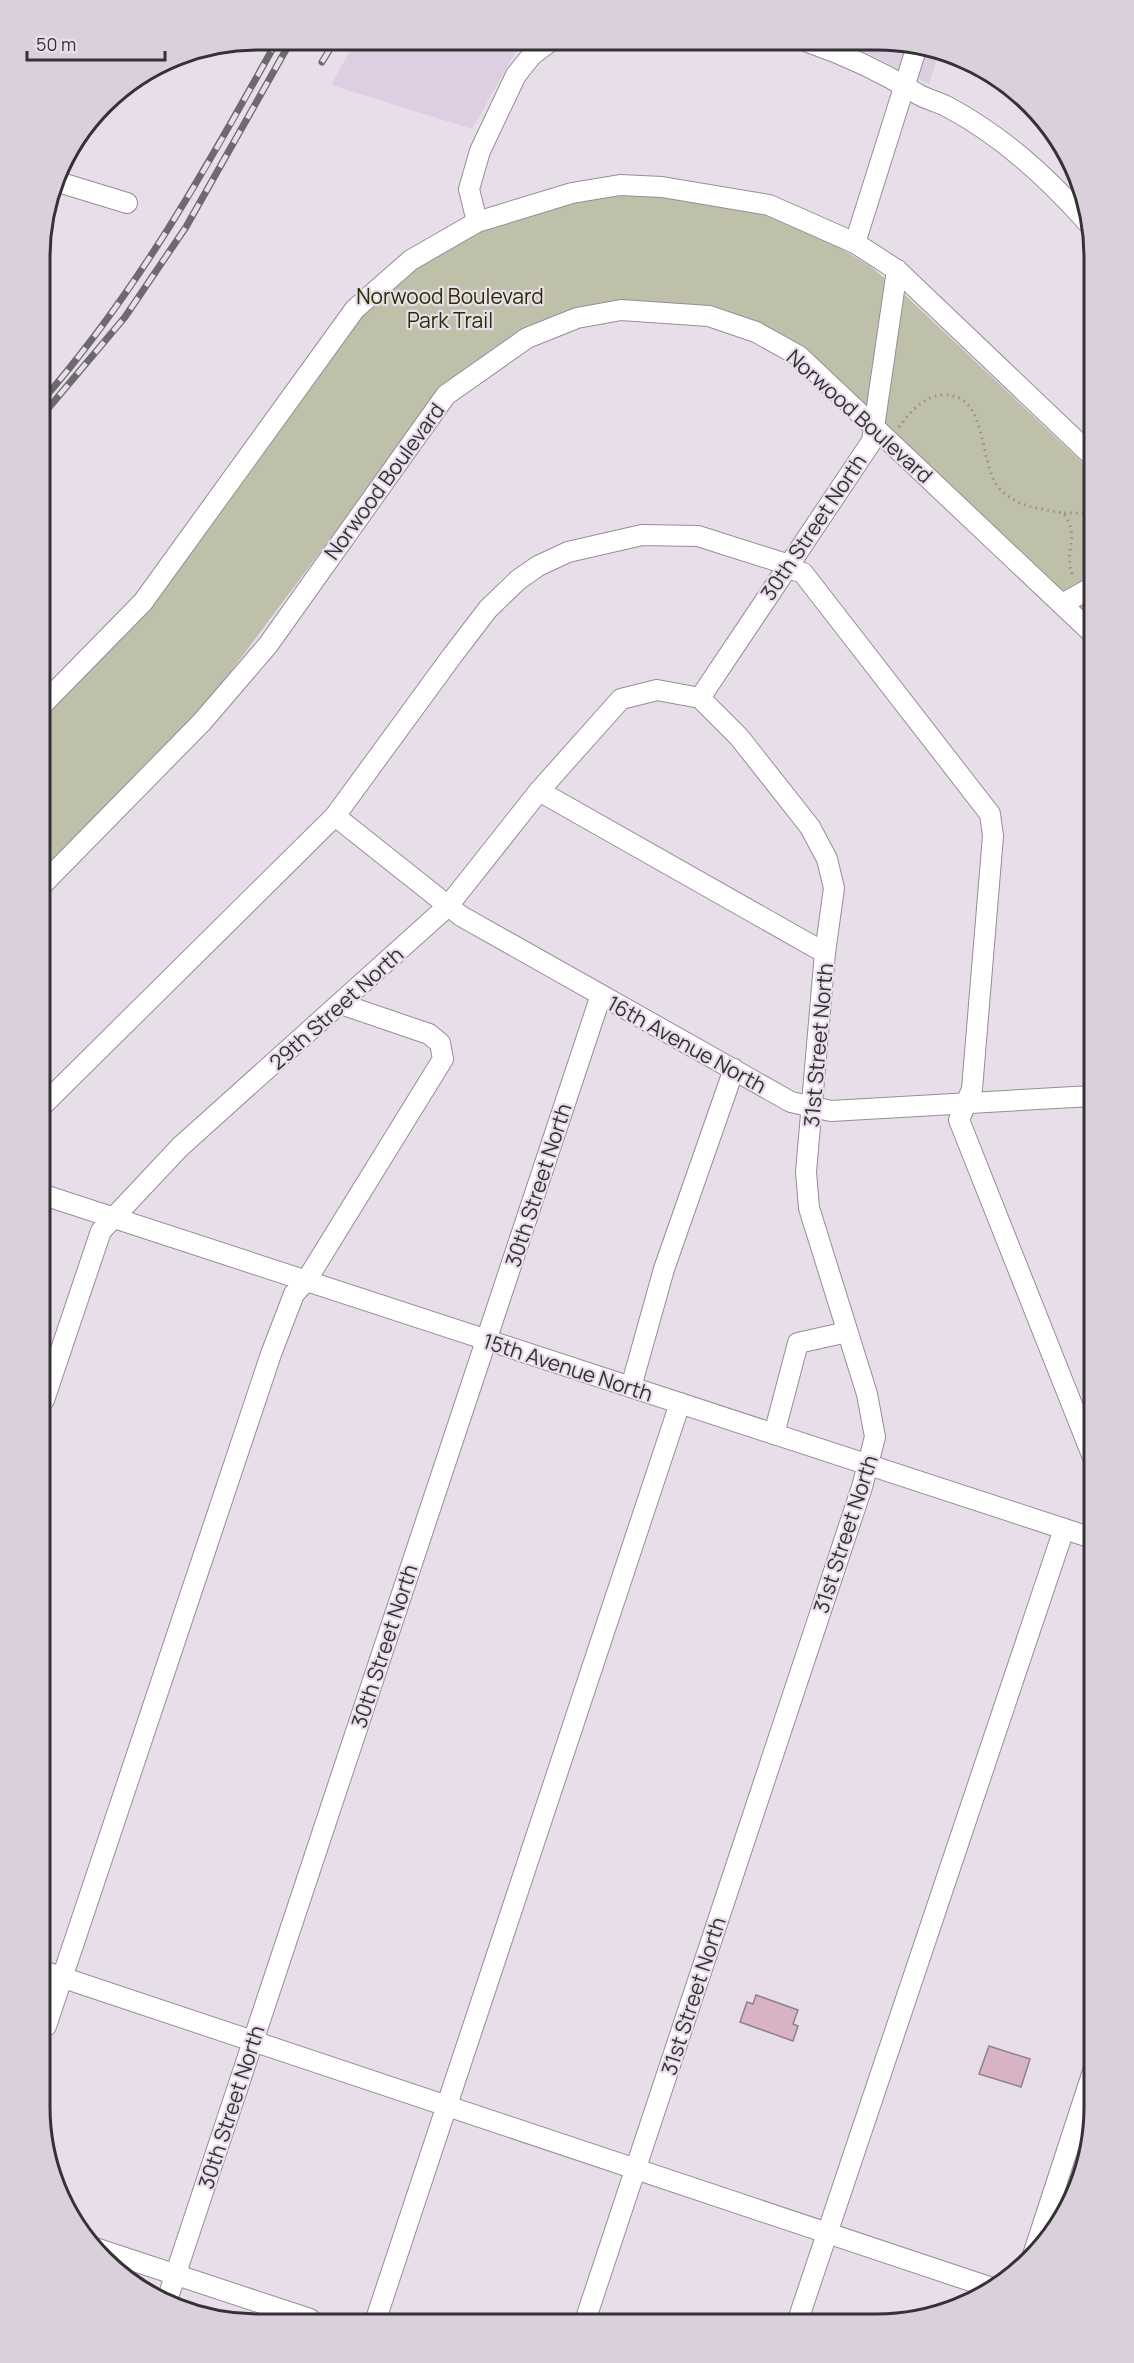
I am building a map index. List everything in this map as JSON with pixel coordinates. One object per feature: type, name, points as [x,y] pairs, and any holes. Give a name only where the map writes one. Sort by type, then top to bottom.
[{"type":"street","points":[[477,222],[469,189],[480,152],[516,75],[540,50]]},
{"type":"street","points":[[830,50],[904,83],[916,93],[946,106],[1008,145],[1023,156],[1080,214]]},
{"type":"street","points":[[855,243],[915,53]]},
{"type":"street","points":[[63,184],[127,203]]},
{"type":"street","points":[[50,697],[143,602],[356,309],[411,260],[477,222],[572,193],[620,185],[662,187],[769,205],[855,243],[897,270],[1084,448]]},
{"type":"street","name":"30th Street North","points":[[700,698],[872,441],[897,270]]},
{"type":"street","name":"Norwood Boulevard","points":[[50,877],[202,722],[268,645],[446,395],[527,338],[577,318],[621,310],[709,316],[756,332],[799,356],[876,426],[1084,625]]},
{"type":"street","points":[[50,1098],[335,816],[346,796],[488,609],[518,580],[568,552],[594,544],[642,535],[698,536],[727,543],[780,561],[786,567],[803,573],[990,814],[993,836],[972,1089],[959,1120],[1084,1435]]},
{"type":"street","points":[[1062,604],[1082,586]]},
{"type":"street","name":"29th Street North","points":[[50,1382],[100,1231],[112,1218],[180,1147],[342,1004],[448,906],[539,791],[621,699],[657,690],[700,698]]},
{"type":"street","name":"31st Street North","points":[[587,2314],[869,1465],[875,1437],[867,1394],[808,1208],[806,1172],[825,953],[834,888],[827,859],[810,827],[739,737],[700,698]]},
{"type":"street","points":[[539,791],[825,953]]},
{"type":"street","name":"16th Avenue North","points":[[335,816],[448,906],[791,1102],[831,1111],[1084,1096]]},
{"type":"street","name":"30th Street North","points":[[169,2294],[601,995]]},
{"type":"street","points":[[50,1996],[53,1974],[294,1294],[306,1281],[442,1059],[440,1043],[429,1034],[342,1004]]},
{"type":"street","points":[[632,1387],[664,1269],[734,1069]]},
{"type":"street","name":"15th Avenue North","points":[[50,1197],[1084,1535]]},
{"type":"street","points":[[774,1434],[798,1343],[847,1332]]},
{"type":"street","points":[[378,2314],[680,1403]]},
{"type":"street","points":[[800,2314],[1065,1529]]},
{"type":"street","points":[[53,1974],[983,2285]]},
{"type":"street","points":[[1040,2235],[1084,2099]]},
{"type":"street","points":[[110,2253],[295,2314]]},
{"type":"path","points":[[898,428],[910,413],[933,395],[954,394],[965,401],[974,414],[989,470],[1000,489],[1022,506],[1064,513],[1084,513]]},
{"type":"path","points":[[1064,513],[1074,530],[1068,558],[1082,586]]},
{"type":"shaded area","points":[[350,50],[517,50],[472,129],[331,85]]},
{"type":"shaded area","points":[[862,50],[891,50],[937,58],[929,84]]},
{"type":"green space","name":"Norwood Boulevard Park Trail","points":[[620,185],[769,205],[870,266],[906,296],[1084,464],[1084,611],[804,348],[619,301],[559,314],[517,335],[434,400],[193,722],[50,867],[50,697],[143,602],[355,309],[477,222]]},
{"type":"building","points":[[756,1995],[798,2010],[793,2024],[798,2026],[793,2041],[740,2022],[747,2002],[753,2004]]},
{"type":"building","points":[[989,2046],[1030,2059],[1021,2087],[979,2074]]},
{"type":"railway","points":[[50,391],[76,360],[140,272],[225,134],[272,50]]},
{"type":"railway","points":[[50,406],[125,317],[186,227],[286,50]]},
{"type":"railway","points":[[322,62],[329,50]]}]
